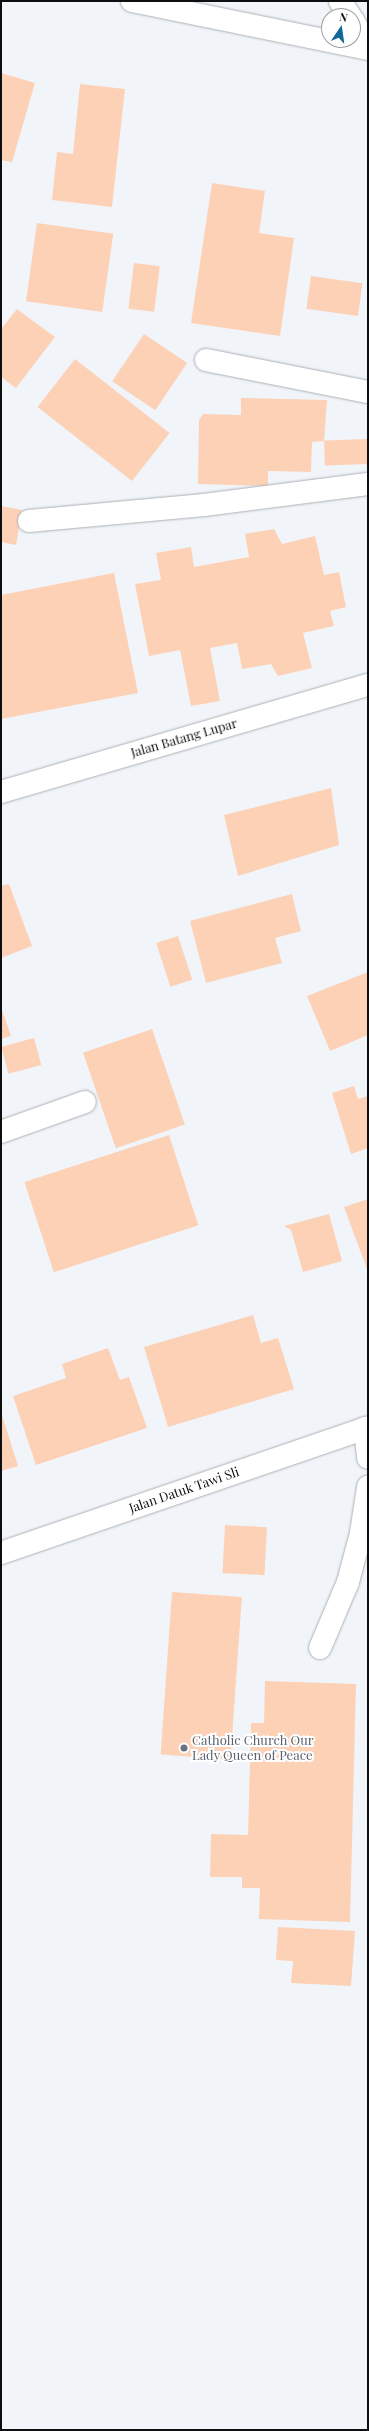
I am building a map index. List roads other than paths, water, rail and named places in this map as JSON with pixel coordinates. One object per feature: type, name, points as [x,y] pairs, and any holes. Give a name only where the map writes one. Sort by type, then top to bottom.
[{"type":"street","points":[[132,1],[368,48]]},
{"type":"street","points":[[361,35],[368,48]]},
{"type":"street","points":[[206,360],[368,392]]},
{"type":"street","points":[[29,521],[204,505],[368,484]]},
{"type":"street","name":"Jalan Batang Lupar","points":[[1,792],[368,685]]},
{"type":"street","points":[[1,1132],[85,1102]]},
{"type":"street","points":[[366,1428],[368,1458]]},
{"type":"street","name":"Jalan Datuk Tawi Sli","points":[[1,1553],[366,1428]]},
{"type":"street","points":[[320,1648],[348,1582],[361,1534],[368,1487]]},
{"type":"place","name":"Catholic Church Our Lady Queen of Peace","points":[[184,1748]]}]
